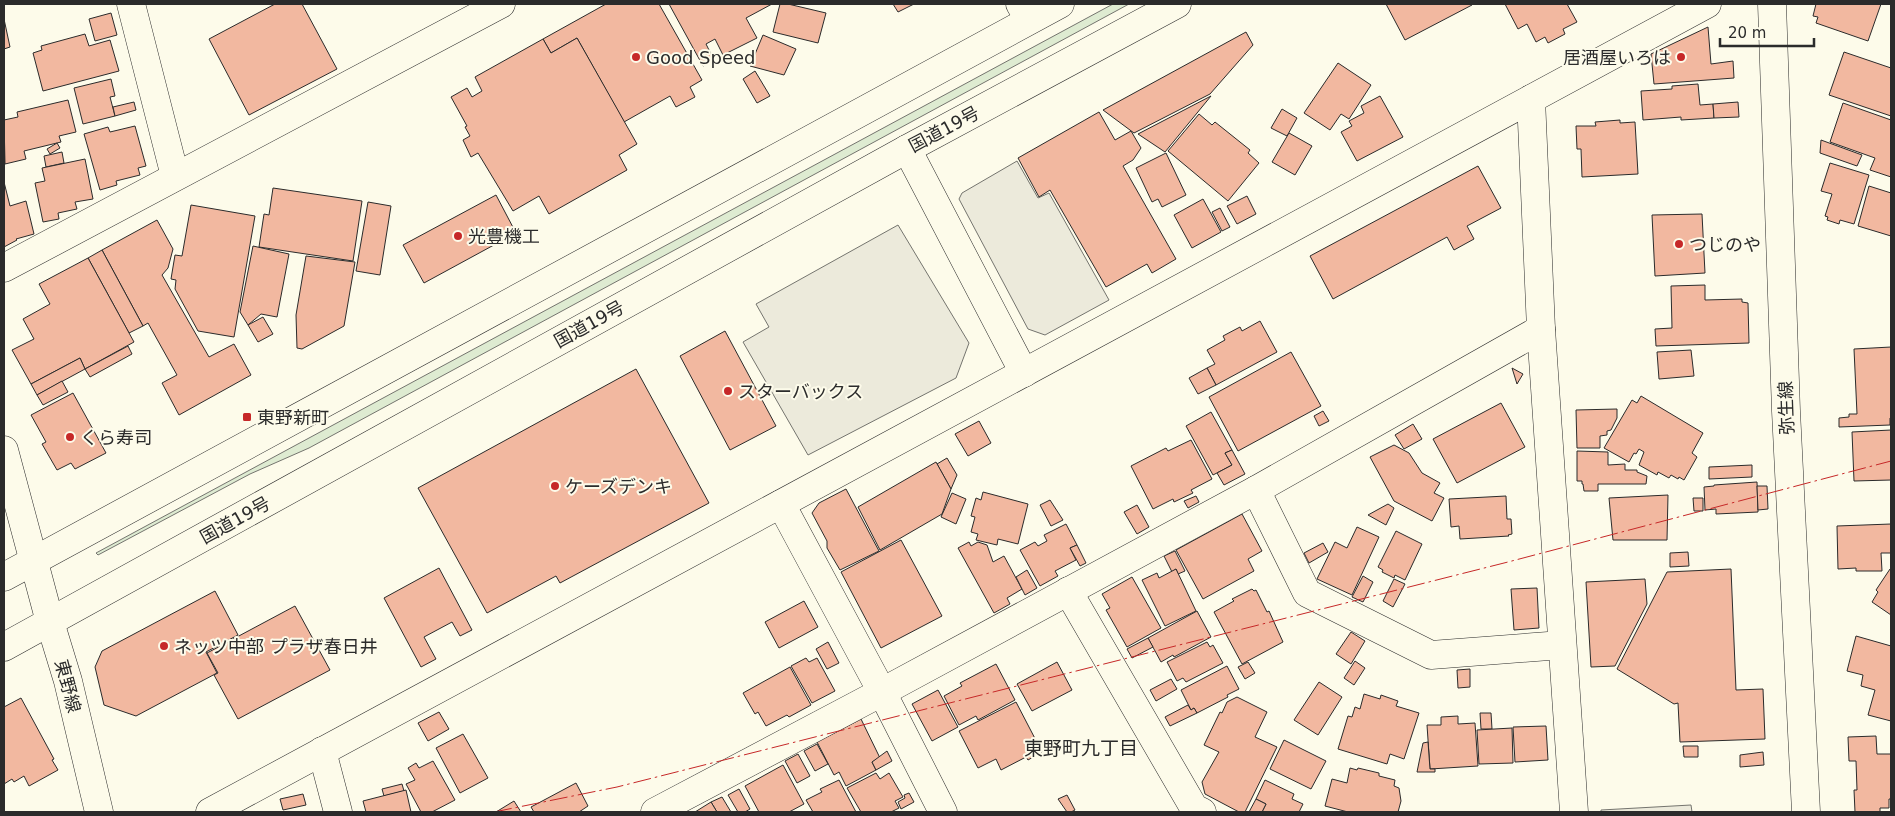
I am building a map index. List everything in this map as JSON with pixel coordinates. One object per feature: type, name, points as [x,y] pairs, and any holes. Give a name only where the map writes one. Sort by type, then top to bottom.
[{"type":"main road","points":[[131,4],[175,176]]},
{"type":"main road","points":[[4,268],[501,4]]},
{"type":"main road","points":[[4,577],[1025,12],[1060,4]]},
{"type":"main road","name":"国道19号","points":[[4,647],[906,149],[1176,4]]},
{"type":"main road","points":[[210,812],[1707,4]]},
{"type":"main road","name":"弥生線","points":[[1772,4],[1786,411],[1806,812]]},
{"type":"main road","points":[[1531,99],[1541,329],[1574,812]]},
{"type":"main road","points":[[906,149],[1024,373]]},
{"type":"main road","points":[[655,812],[1256,490],[1541,329]]},
{"type":"main road","name":"東野線","points":[[4,450],[33,561],[68,681],[99,812]]},
{"type":"main road","points":[[1256,490],[1307,593],[1431,655],[1562,645]]},
{"type":"main road","points":[[781,504],[882,692],[943,812]]},
{"type":"main road","points":[[1068,591],[1194,808],[1202,812]]},
{"type":"main road","points":[[322,751],[338,812]]},
{"type":"green space","points":[[1113,4],[1129,4],[309,448],[250,474],[98,555],[96,553]]},
{"type":"shaded area","points":[[1017,161],[1038,198],[1049,193],[1109,300],[1045,335],[1028,329],[959,199],[962,193]]},
{"type":"shaded area","points":[[898,225],[969,343],[956,378],[808,455],[743,342],[769,327],[756,304]]},
{"type":"shaded area","points":[[1691,805],[1692,812],[1601,812],[1601,810]]},
{"type":"building","points":[[275,4],[302,4],[337,69],[249,115],[209,39]]},
{"type":"building","points":[[606,4],[659,4],[702,80],[690,87],[695,97],[676,107],[670,96],[624,122],[577,38],[551,53],[543,39]]},
{"type":"building","points":[[669,4],[772,4],[746,18],[757,38],[723,55],[715,39],[706,44],[714,60],[703,66]]},
{"type":"building","points":[[780,4],[788,4],[826,13],[818,43],[773,32]]},
{"type":"building","points":[[893,4],[914,4],[898,12]]},
{"type":"building","points":[[1386,4],[1472,4],[1472,5],[1405,40]]},
{"type":"building","points":[[1505,4],[1567,4],[1577,22],[1563,29],[1565,34],[1548,43],[1545,37],[1536,42],[1527,24],[1518,29]]},
{"type":"building","points":[[1816,4],[1881,4],[1868,41],[1816,23],[1818,17],[1813,16]]},
{"type":"building","points":[[111,13],[117,35],[95,41],[89,19]]},
{"type":"building","points":[[4,19],[10,47],[4,49]]},
{"type":"building","name":"居酒屋いろは","points":[[1708,27],[1711,64],[1733,61],[1734,78],[1654,84],[1651,54]]},
{"type":"building","points":[[1246,32],[1253,45],[1210,94],[1134,133],[1103,110]]},
{"type":"building","points":[[85,34],[89,46],[110,40],[119,71],[43,91],[33,53],[42,50],[41,46]]},
{"type":"building","points":[[763,35],[796,49],[784,75],[750,66]]},
{"type":"building","points":[[577,38],[637,144],[619,155],[627,170],[549,214],[539,196],[513,211],[478,153],[471,157],[463,140],[470,136],[465,127],[467,126],[451,97],[467,88],[472,97],[482,91],[475,77],[543,39],[551,53]]},
{"type":"building","points":[[1844,52],[1891,68],[1891,116],[1829,95]]},
{"type":"building","points":[[1338,63],[1371,85],[1349,119],[1341,114],[1330,130],[1304,113]]},
{"type":"building","points":[[755,71],[770,96],[757,103],[743,79]]},
{"type":"building","points":[[111,79],[115,96],[110,97],[115,116],[83,124],[74,88]]},
{"type":"building","points":[[1698,84],[1700,105],[1713,104],[1714,118],[1681,120],[1681,117],[1643,120],[1641,91],[1672,89],[1672,86]]},
{"type":"building","points":[[1211,96],[1165,152],[1138,134]]},
{"type":"building","points":[[1380,96],[1403,137],[1357,161],[1341,132],[1352,126],[1349,121],[1364,113],[1361,106]]},
{"type":"building","points":[[68,100],[76,132],[59,136],[61,142],[24,151],[26,159],[5,164],[4,120],[18,117],[17,112]]},
{"type":"building","points":[[134,102],[136,110],[115,116],[113,107]]},
{"type":"building","points":[[1738,102],[1739,117],[1714,118],[1713,104]]},
{"type":"building","points":[[1843,103],[1891,120],[1891,177],[1870,170],[1875,158],[1830,142]]},
{"type":"building","points":[[1282,109],[1297,118],[1287,136],[1271,128]]},
{"type":"building","points":[[1099,112],[1115,140],[1131,131],[1141,148],[1133,160],[1123,166],[1176,259],[1152,273],[1147,264],[1106,287],[1050,190],[1039,197],[1018,158]]},
{"type":"building","points":[[1199,114],[1212,125],[1215,122],[1250,150],[1248,153],[1259,163],[1228,201],[1168,151]]},
{"type":"building","points":[[1620,120],[1620,123],[1635,122],[1638,174],[1582,177],[1581,149],[1577,149],[1576,126],[1596,126],[1595,122]]},
{"type":"building","points":[[135,126],[146,166],[138,168],[140,175],[116,181],[117,185],[100,190],[84,134],[108,127],[110,132]]},
{"type":"building","points":[[1289,133],[1312,146],[1295,175],[1272,162]]},
{"type":"building","points":[[1821,140],[1862,155],[1857,166],[1820,153]]},
{"type":"building","points":[[57,143],[60,148],[50,154],[47,149]]},
{"type":"building","points":[[62,152],[64,163],[46,167],[44,156]]},
{"type":"building","points":[[1166,153],[1186,195],[1162,207],[1158,199],[1152,202],[1136,168]]},
{"type":"building","points":[[85,159],[93,199],[75,202],[77,209],[58,213],[59,219],[43,222],[35,183],[45,181],[42,168]]},
{"type":"building","points":[[1830,163],[1869,175],[1854,224],[1840,220],[1839,224],[1827,220],[1828,217],[1825,216],[1832,194],[1821,191]]},
{"type":"building","points":[[1478,166],[1501,208],[1467,226],[1474,239],[1454,250],[1447,237],[1333,299],[1310,256]]},
{"type":"building","points":[[4,182],[10,206],[26,201],[34,234],[16,239],[4,247]]},
{"type":"building","points":[[1869,186],[1891,193],[1891,236],[1858,226]]},
{"type":"building","points":[[273,188],[362,201],[353,261],[259,247],[264,214],[269,215]]},
{"type":"building","points":[[496,195],[516,233],[424,283],[403,245]]},
{"type":"building","points":[[1247,196],[1256,214],[1237,224],[1227,206]]},
{"type":"building","points":[[1203,199],[1221,232],[1192,248],[1174,215]]},
{"type":"building","points":[[368,202],[391,206],[380,275],[356,271]]},
{"type":"building","points":[[191,205],[255,216],[234,337],[198,331],[175,289],[176,280],[171,279],[175,255],[182,256]]},
{"type":"building","points":[[1220,208],[1230,227],[1222,231],[1212,212]]},
{"type":"building","name":"つじのや","points":[[1702,214],[1705,273],[1655,276],[1652,215]]},
{"type":"building","points":[[157,220],[173,249],[168,268],[162,275],[209,357],[234,344],[251,375],[179,415],[162,383],[177,375],[148,323],[143,326],[102,250]]},
{"type":"building","points":[[253,246],[289,254],[277,317],[261,314],[248,325],[240,312]]},
{"type":"building","points":[[102,250],[143,326],[129,333],[88,258]]},
{"type":"building","points":[[306,256],[355,262],[344,326],[302,349],[297,348],[296,315]]},
{"type":"building","points":[[88,258],[134,342],[85,369],[80,358],[31,384],[12,350],[34,339],[23,319],[50,304],[39,284]]},
{"type":"building","points":[[1705,285],[1705,300],[1742,299],[1742,302],[1748,303],[1749,343],[1656,346],[1655,329],[1672,328],[1671,286]]},
{"type":"building","points":[[263,317],[273,334],[258,342],[248,325]]},
{"type":"building","points":[[1260,321],[1277,352],[1216,385],[1207,368],[1215,364],[1207,350],[1225,340],[1223,336],[1240,327],[1242,331]]},
{"type":"building","name":"スターバックス","points":[[725,331],[776,426],[730,450],[680,356]]},
{"type":"building","points":[[128,346],[132,354],[90,377],[85,369]]},
{"type":"building","points":[[1891,347],[1890,425],[1839,427],[1839,418],[1849,417],[1849,414],[1857,414],[1854,349]]},
{"type":"building","points":[[1691,350],[1694,376],[1659,379],[1657,352]]},
{"type":"building","points":[[1291,352],[1321,406],[1238,451],[1209,397]]},
{"type":"building","points":[[80,358],[85,369],[37,395],[31,384]]},
{"type":"building","points":[[1207,368],[1216,385],[1198,394],[1189,378]]},
{"type":"building","points":[[1512,368],[1523,374],[1517,384]]},
{"type":"building","points":[[636,369],[709,503],[560,583],[556,576],[487,613],[418,488]]},
{"type":"building","points":[[62,381],[68,392],[43,405],[37,395]]},
{"type":"building","points":[[73,393],[106,453],[75,469],[71,463],[57,470],[42,444],[46,442],[31,415]]},
{"type":"building","points":[[1641,396],[1703,433],[1692,453],[1697,457],[1684,480],[1671,475],[1669,478],[1658,472],[1657,475],[1639,465],[1644,452],[1639,449],[1636,454],[1634,453],[1629,462],[1604,448],[1632,400],[1637,403]]},
{"type":"building","points":[[1501,403],[1525,447],[1457,483],[1433,439]]},
{"type":"building","points":[[1617,409],[1617,418],[1611,430],[1607,431],[1607,435],[1600,436],[1600,448],[1577,448],[1576,410]]},
{"type":"building","points":[[1323,411],[1329,421],[1319,426],[1314,416]]},
{"type":"building","points":[[1211,412],[1232,450],[1225,453],[1232,465],[1213,475],[1186,426]]},
{"type":"building","points":[[979,421],[991,443],[968,456],[955,434]]},
{"type":"building","points":[[1413,424],[1422,439],[1404,449],[1395,435]]},
{"type":"building","points":[[1891,430],[1891,480],[1854,481],[1852,432]]},
{"type":"building","points":[[1191,440],[1212,479],[1191,490],[1193,493],[1174,502],[1173,499],[1153,509],[1131,466],[1166,448],[1168,451]]},
{"type":"building","points":[[1394,445],[1409,453],[1422,473],[1440,483],[1434,493],[1444,498],[1432,521],[1394,501],[1370,457]]},
{"type":"building","points":[[1232,450],[1245,474],[1224,485],[1217,473],[1232,465],[1225,453]]},
{"type":"building","points":[[1577,451],[1608,452],[1608,465],[1625,464],[1625,470],[1637,470],[1637,472],[1647,476],[1646,484],[1598,484],[1598,491],[1584,491],[1582,481],[1577,481]]},
{"type":"building","points":[[947,458],[957,475],[951,489],[937,464]]},
{"type":"building","points":[[936,462],[951,489],[942,514],[880,550],[858,507]]},
{"type":"building","points":[[1752,465],[1752,477],[1709,479],[1709,467]]},
{"type":"building","points":[[1757,482],[1758,512],[1716,514],[1716,509],[1705,510],[1704,487]]},
{"type":"building","points":[[1757,486],[1767,486],[1768,509],[1758,510]]},
{"type":"building","points":[[846,489],[879,551],[840,570],[827,548],[827,541],[812,513],[819,503]]},
{"type":"building","points":[[983,492],[1028,504],[1018,544],[998,539],[997,545],[976,540],[978,534],[971,532],[975,517],[971,516],[976,498],[981,500]]},
{"type":"building","points":[[952,493],[966,499],[956,524],[941,517]]},
{"type":"building","points":[[1668,495],[1667,540],[1613,540],[1609,498]]},
{"type":"building","points":[[1196,496],[1199,502],[1188,508],[1184,501]]},
{"type":"building","points":[[1506,496],[1507,519],[1511,519],[1512,534],[1509,536],[1460,539],[1459,526],[1451,527],[1449,499]]},
{"type":"building","points":[[1693,498],[1703,498],[1703,511],[1694,511]]},
{"type":"building","points":[[1050,500],[1063,520],[1051,526],[1040,505]]},
{"type":"building","points":[[1388,504],[1394,508],[1386,525],[1368,515]]},
{"type":"building","points":[[1137,505],[1149,527],[1137,534],[1124,512]]},
{"type":"building","points":[[1242,514],[1262,551],[1248,559],[1254,571],[1203,599],[1176,550]]},
{"type":"building","points":[[1066,524],[1077,545],[1070,548],[1076,560],[1055,571],[1058,576],[1040,586],[1020,550],[1035,542],[1038,546],[1047,541],[1044,535]]},
{"type":"building","points":[[1891,524],[1891,553],[1881,553],[1882,571],[1856,571],[1856,568],[1838,569],[1837,526]]},
{"type":"building","points":[[1357,527],[1379,537],[1352,595],[1317,579],[1335,542],[1347,548]]},
{"type":"building","points":[[1396,531],[1422,544],[1405,580],[1395,575],[1394,578],[1382,572],[1383,570],[1378,567]]},
{"type":"building","points":[[901,540],[942,616],[881,648],[841,572]]},
{"type":"building","points":[[969,542],[971,546],[978,542],[987,545],[993,562],[1004,556],[1022,589],[1007,598],[1010,604],[994,613],[958,548]]},
{"type":"building","points":[[1323,543],[1328,552],[1309,563],[1304,553]]},
{"type":"building","points":[[1077,545],[1086,563],[1080,566],[1070,548]]},
{"type":"building","points":[[1175,551],[1185,571],[1178,574],[1176,569],[1172,572],[1164,556]]},
{"type":"building","points":[[1688,552],[1689,566],[1670,567],[1670,553]]},
{"type":"building","points":[[439,568],[472,630],[460,636],[452,622],[424,637],[436,659],[421,667],[384,598]]},
{"type":"building","points":[[1176,569],[1196,611],[1165,626],[1142,580],[1157,573],[1159,578]]},
{"type":"building","points":[[1731,569],[1736,690],[1763,689],[1765,739],[1680,742],[1678,703],[1674,704],[1617,669],[1667,572]]},
{"type":"building","points":[[1890,569],[1891,615],[1872,602],[1878,592],[1876,590]]},
{"type":"building","points":[[1027,570],[1037,588],[1025,595],[1016,577]]},
{"type":"building","points":[[1363,576],[1373,582],[1363,602],[1352,597]]},
{"type":"building","points":[[1132,577],[1161,628],[1127,647],[1106,610],[1110,608],[1102,594]]},
{"type":"building","points":[[1394,579],[1405,584],[1393,607],[1383,601]]},
{"type":"building","points":[[1645,579],[1647,604],[1615,666],[1591,667],[1586,582]]},
{"type":"building","points":[[1537,588],[1539,628],[1514,630],[1511,589]]},
{"type":"building","points":[[1252,589],[1256,590],[1267,612],[1269,611],[1283,642],[1242,664],[1214,612],[1234,601],[1232,599]]},
{"type":"building","points":[[215,591],[238,635],[206,652],[217,673],[136,716],[104,705],[95,667],[102,651]]},
{"type":"building","points":[[804,601],[818,627],[779,648],[765,622]]},
{"type":"building","points":[[295,606],[330,670],[238,719],[214,675],[218,673],[207,653]]},
{"type":"building","points":[[1197,611],[1211,637],[1161,662],[1148,638]]},
{"type":"building","points":[[1351,632],[1365,641],[1351,664],[1336,654]]},
{"type":"building","points":[[1856,636],[1891,646],[1891,721],[1868,715],[1875,690],[1861,686],[1863,675],[1847,671]]},
{"type":"building","points":[[1148,638],[1153,647],[1132,658],[1127,649]]},
{"type":"building","points":[[828,642],[839,663],[827,669],[816,649]]},
{"type":"building","points":[[1207,642],[1210,647],[1213,645],[1223,663],[1186,682],[1183,678],[1177,681],[1167,662]]},
{"type":"building","points":[[806,658],[809,662],[817,658],[835,691],[812,703],[791,666]]},
{"type":"building","points":[[1355,661],[1365,668],[1354,685],[1344,678]]},
{"type":"building","points":[[1057,662],[1072,690],[1032,711],[1017,684]]},
{"type":"building","points":[[1248,662],[1255,673],[1245,679],[1238,667]]},
{"type":"building","points":[[996,664],[1015,700],[978,720],[976,716],[959,725],[944,696],[962,686],[960,683]]},
{"type":"building","points":[[1227,666],[1239,689],[1197,713],[1194,708],[1191,710],[1181,690]]},
{"type":"building","points":[[790,667],[811,705],[789,717],[787,715],[766,726],[758,712],[755,714],[743,693]]},
{"type":"building","points":[[1470,669],[1470,687],[1458,688],[1457,670]]},
{"type":"building","points":[[1171,679],[1177,689],[1156,701],[1150,690]]},
{"type":"building","points":[[1319,682],[1342,697],[1318,735],[1294,720]]},
{"type":"building","points":[[938,690],[958,727],[932,741],[912,704]]},
{"type":"building","points":[[1364,694],[1380,699],[1381,695],[1398,701],[1396,706],[1419,713],[1404,759],[1390,754],[1387,764],[1338,749],[1348,716],[1352,717],[1355,707],[1360,709]]},
{"type":"building","points":[[1237,697],[1267,712],[1255,737],[1277,747],[1245,812],[1239,812],[1205,794],[1202,782],[1219,752],[1204,745],[1220,712],[1222,713],[1227,702]]},
{"type":"building","points":[[21,698],[58,770],[29,786],[24,776],[14,782],[12,779],[4,784],[4,707]]},
{"type":"building","points":[[1016,702],[1042,752],[1028,760],[1026,757],[1001,770],[996,759],[978,768],[959,731]]},
{"type":"building","points":[[1188,705],[1191,710],[1194,708],[1197,713],[1170,726],[1165,717]]},
{"type":"building","points":[[439,712],[449,729],[428,741],[418,723]]},
{"type":"building","points":[[1480,713],[1491,713],[1492,729],[1481,729]]},
{"type":"building","points":[[1458,716],[1458,724],[1475,723],[1478,766],[1430,769],[1427,725],[1441,725],[1441,717]]},
{"type":"building","points":[[861,719],[880,758],[872,762],[876,770],[846,786],[839,772],[834,775],[817,742]]},
{"type":"building","points":[[1546,726],[1548,760],[1515,762],[1513,727]]},
{"type":"building","points":[[1512,728],[1513,763],[1479,764],[1477,730]]},
{"type":"building","points":[[463,734],[488,778],[460,793],[436,748]]},
{"type":"building","points":[[1876,736],[1877,754],[1891,754],[1891,799],[1889,799],[1889,808],[1880,808],[1880,812],[1855,812],[1854,790],[1857,790],[1856,761],[1849,761],[1848,737]]},
{"type":"building","points":[[1284,740],[1326,761],[1311,789],[1270,769]]},
{"type":"building","points":[[1428,742],[1430,769],[1435,769],[1435,772],[1417,772],[1423,743]]},
{"type":"building","points":[[817,744],[828,764],[815,771],[804,751]]},
{"type":"building","points":[[1683,746],[1698,746],[1698,757],[1684,757]]},
{"type":"building","points":[[887,751],[892,761],[876,770],[872,762]]},
{"type":"building","points":[[1763,752],[1764,765],[1740,767],[1740,755]]},
{"type":"building","points":[[798,754],[810,776],[797,783],[785,761]]},
{"type":"building","points":[[433,761],[455,800],[432,812],[421,812],[406,784],[415,780],[408,768],[416,763],[419,768]]},
{"type":"building","points":[[783,765],[804,804],[789,812],[759,812],[745,786]]},
{"type":"building","points":[[1350,768],[1379,773],[1379,776],[1395,780],[1394,786],[1399,788],[1401,801],[1398,812],[1348,812],[1325,806],[1332,779],[1347,783]]},
{"type":"building","points":[[876,773],[880,779],[889,773],[903,797],[895,801],[899,808],[891,812],[861,812],[847,788]]},
{"type":"building","points":[[839,780],[856,812],[813,812],[806,800],[822,792],[820,789]]},
{"type":"building","points":[[1265,780],[1294,794],[1292,799],[1303,804],[1299,812],[1262,812],[1266,804],[1256,799]]},
{"type":"building","points":[[576,783],[588,806],[579,812],[534,812],[531,807]]},
{"type":"building","points":[[402,784],[404,791],[384,796],[382,789]]},
{"type":"building","points":[[739,789],[750,809],[745,812],[738,812],[728,795]]},
{"type":"building","points":[[406,790],[411,812],[366,812],[363,801]]},
{"type":"building","points":[[909,793],[914,802],[901,809],[898,802],[905,798],[904,795]]},
{"type":"building","points":[[303,794],[306,805],[283,810],[280,799]]},
{"type":"building","points":[[1067,795],[1075,810],[1071,812],[1067,812],[1058,799]]},
{"type":"building","points":[[722,797],[731,812],[717,812],[711,802]]},
{"type":"building","points":[[1256,799],[1266,804],[1262,812],[1249,812]]},
{"type":"building","points":[[514,801],[521,812],[496,812]]},
{"type":"building","points":[[711,802],[717,812],[695,812]]},
{"type":"power","points":[[494,812],[617,787],[1508,562],[1891,461]]},
{"type":"place","name":"Good Speed","points":[[636,57]]},
{"type":"place","name":"居酒屋いろは","points":[[1681,57]]},
{"type":"place","name":"光豊機工","points":[[458,236]]},
{"type":"place","name":"つじのや","points":[[1679,244]]},
{"type":"place","name":"スターバックス","points":[[728,391]]},
{"type":"place","name":"東野新町","points":[[247,417]]},
{"type":"place","name":"くら寿司","points":[[70,437]]},
{"type":"place","name":"ケーズデンキ","points":[[555,486]]},
{"type":"place","name":"ネッツ中部 プラザ春日井","points":[[164,646]]},
{"type":"district","name":"東野町九丁目","points":[[1081,748]]}]
